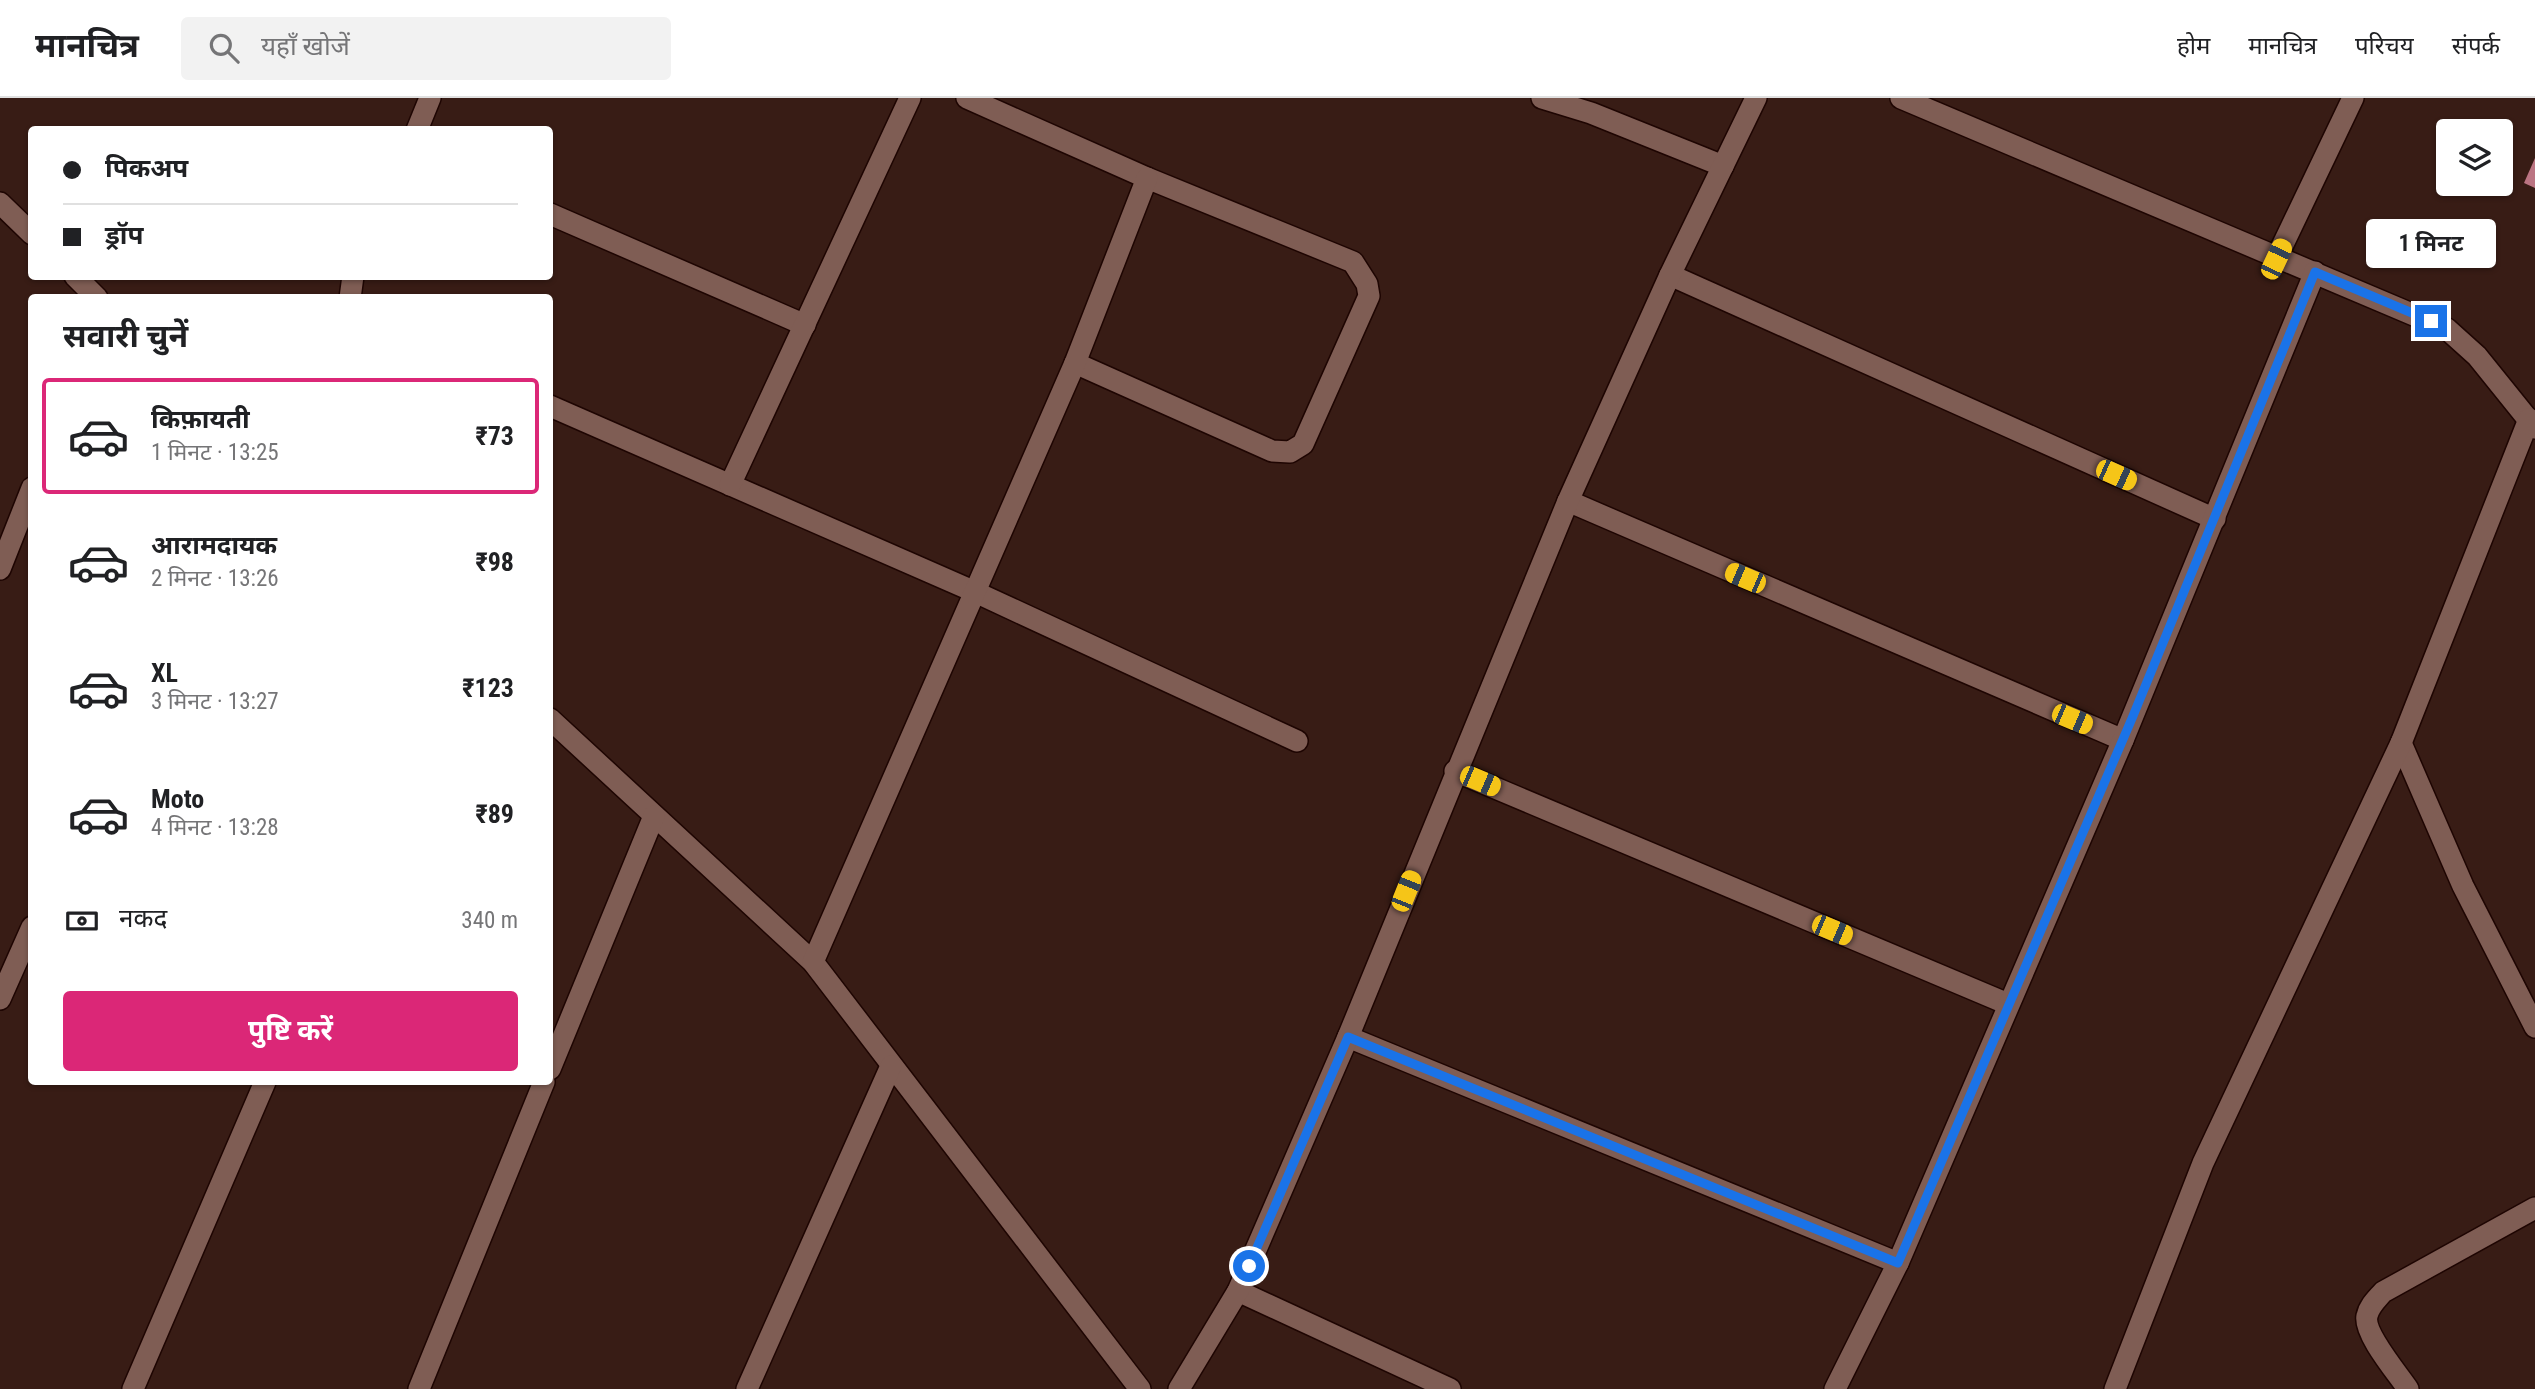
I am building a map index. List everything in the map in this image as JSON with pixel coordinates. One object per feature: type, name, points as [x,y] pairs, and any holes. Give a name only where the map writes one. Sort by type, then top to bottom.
[{"type":"street","points":[[419,126],[430,98]]},
{"type":"street","points":[[730,485],[910,98]]},
{"type":"street","points":[[967,98],[1147,178],[1353,262],[1367,284],[1368,296],[1303,444],[1290,452],[1272,451],[1075,363]]},
{"type":"street","points":[[1542,98],[1594,105],[1723,166]]},
{"type":"street","points":[[1179,1389],[1238,1291],[1348,1037],[1455,771],[1568,502],[1670,275],[1756,98]]},
{"type":"street","points":[[1902,98],[2446,329],[2477,356],[2532,424],[2400,743],[2203,1163],[2115,1389]]},
{"type":"street","points":[[2276,259],[2353,98]]},
{"type":"street","points":[[813,962],[1075,363],[1147,178]]},
{"type":"street","points":[[0,203],[28,230]]},
{"type":"street","points":[[553,215],[805,324]]},
{"type":"street","points":[[1835,1389],[1898,1263],[2123,740],[2315,272]]},
{"type":"street","points":[[1670,275],[2215,519]]},
{"type":"street","points":[[79,280],[93,294]]},
{"type":"street","points":[[553,407],[973,591],[1297,741]]},
{"type":"street","points":[[0,569],[28,498]]},
{"type":"street","points":[[1568,502],[2123,740]]},
{"type":"street","points":[[553,722],[813,962],[1140,1389]]},
{"type":"street","points":[[2400,743],[2463,886],[2535,1027]]},
{"type":"street","points":[[1455,771],[2008,1004]]},
{"type":"street","points":[[554,1046],[654,816]]},
{"type":"street","points":[[0,999],[28,936]]},
{"type":"street","points":[[1348,1037],[1898,1263]]},
{"type":"street","points":[[747,1389],[891,1066]]},
{"type":"street","points":[[133,1389],[263,1085]]},
{"type":"street","points":[[419,1389],[543,1085]]},
{"type":"street","points":[[2408,1389],[2369,1332],[2366,1318],[2372,1305],[2383,1292],[2535,1208]]},
{"type":"street","points":[[1238,1291],[1450,1389]]},
{"type":"building","points":[[2535,158],[2535,188],[2524,183]]},
{"type":"route","points":[[1249,1266],[1348,1037],[1898,1263],[2133,716],[2315,272],[2431,321]]}]
